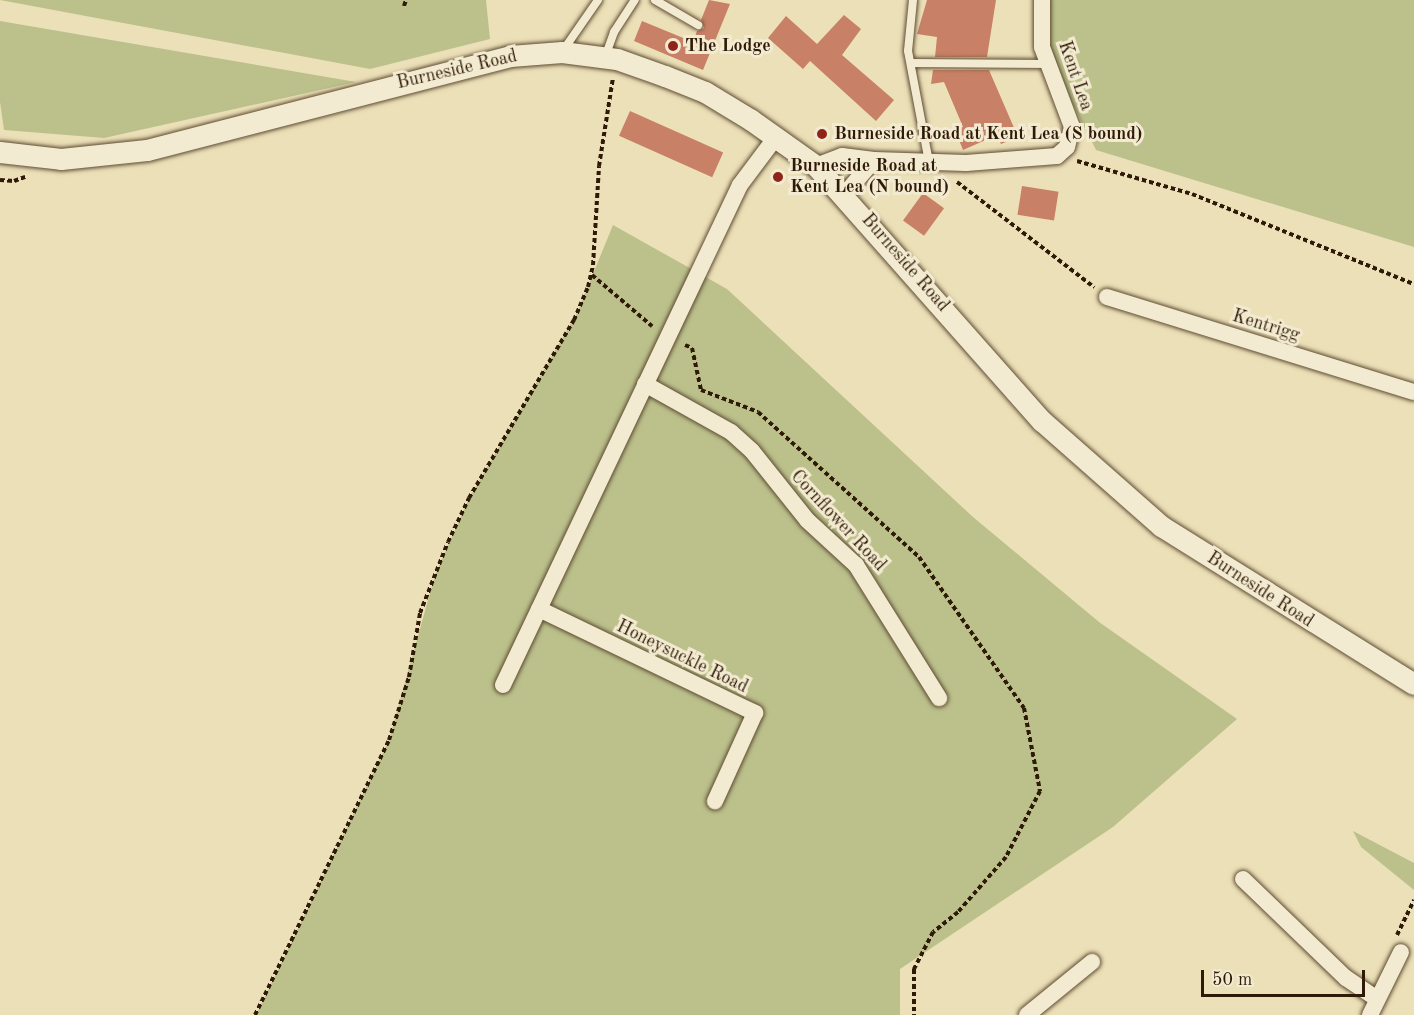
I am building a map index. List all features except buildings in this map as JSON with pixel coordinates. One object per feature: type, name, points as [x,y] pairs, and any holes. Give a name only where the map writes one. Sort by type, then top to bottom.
[{"type":"street","name":"Kent Lea","points":[[1042,0],[1046,64],[1072,127],[1067,147],[1057,156]]},
{"type":"street","name":"Burneside Road","points":[[0,153],[61,159],[147,150],[467,64],[562,52],[611,58],[705,92],[776,136],[816,166],[1042,421],[1161,526],[1414,684]]},
{"type":"street","points":[[503,684],[740,185],[776,136]]},
{"type":"street","points":[[816,166],[842,156],[929,162],[1057,156]]},
{"type":"street","points":[[844,195],[874,160]]},
{"type":"street","name":"Kentrigg","points":[[1107,297],[1414,392]]},
{"type":"street","name":"Cornflower Road","points":[[645,384],[731,432],[752,451],[807,520],[862,572],[939,698]]},
{"type":"street","name":"Honeysuckle Road","points":[[539,609],[755,713],[715,801]]},
{"type":"street","points":[[1244,879],[1346,978],[1377,999]]},
{"type":"street","points":[[1370,1015],[1401,952]]},
{"type":"street","points":[[1027,1015],[1092,962]]},
{"type":"lane","points":[[562,52],[598,0]]},
{"type":"lane","points":[[611,58],[614,32],[635,0]]},
{"type":"lane","points":[[655,0],[698,25]]},
{"type":"lane","points":[[913,0],[908,51],[913,63],[929,162]]},
{"type":"lane","points":[[913,63],[1046,64]]},
{"type":"path","points":[[404,6],[406,0]]},
{"type":"path","points":[[255,1015],[389,740],[410,677],[420,613],[448,542],[469,498],[574,320],[588,287],[593,265],[611,58]]},
{"type":"path","points":[[1057,156],[1192,194],[1414,284]]},
{"type":"path","points":[[953,179],[1107,297]]},
{"type":"green space","points":[[0,0],[486,0],[490,39],[370,69]]},
{"type":"green space","points":[[1048,0],[1414,0],[1414,247],[1096,150],[1054,68],[1049,48]]},
{"type":"green space","points":[[0,21],[356,82],[104,138],[4,130],[0,102]]},
{"type":"green space","points":[[613,225],[727,289],[973,517],[1099,622],[1237,719],[1113,827],[900,969],[900,1015],[256,1015],[389,740],[435,575],[469,498],[577,313]]},
{"type":"green space","points":[[1353,831],[1414,863],[1414,890],[1361,847]]},
{"type":"place","name":"The Lodge","points":[[673,46]]},
{"type":"place","name":"Burneside Road at Kent Lea (S bound)","points":[[822,134]]},
{"type":"place","name":"Burneside Road at Kent Lea (N bound)","points":[[778,177]]}]
